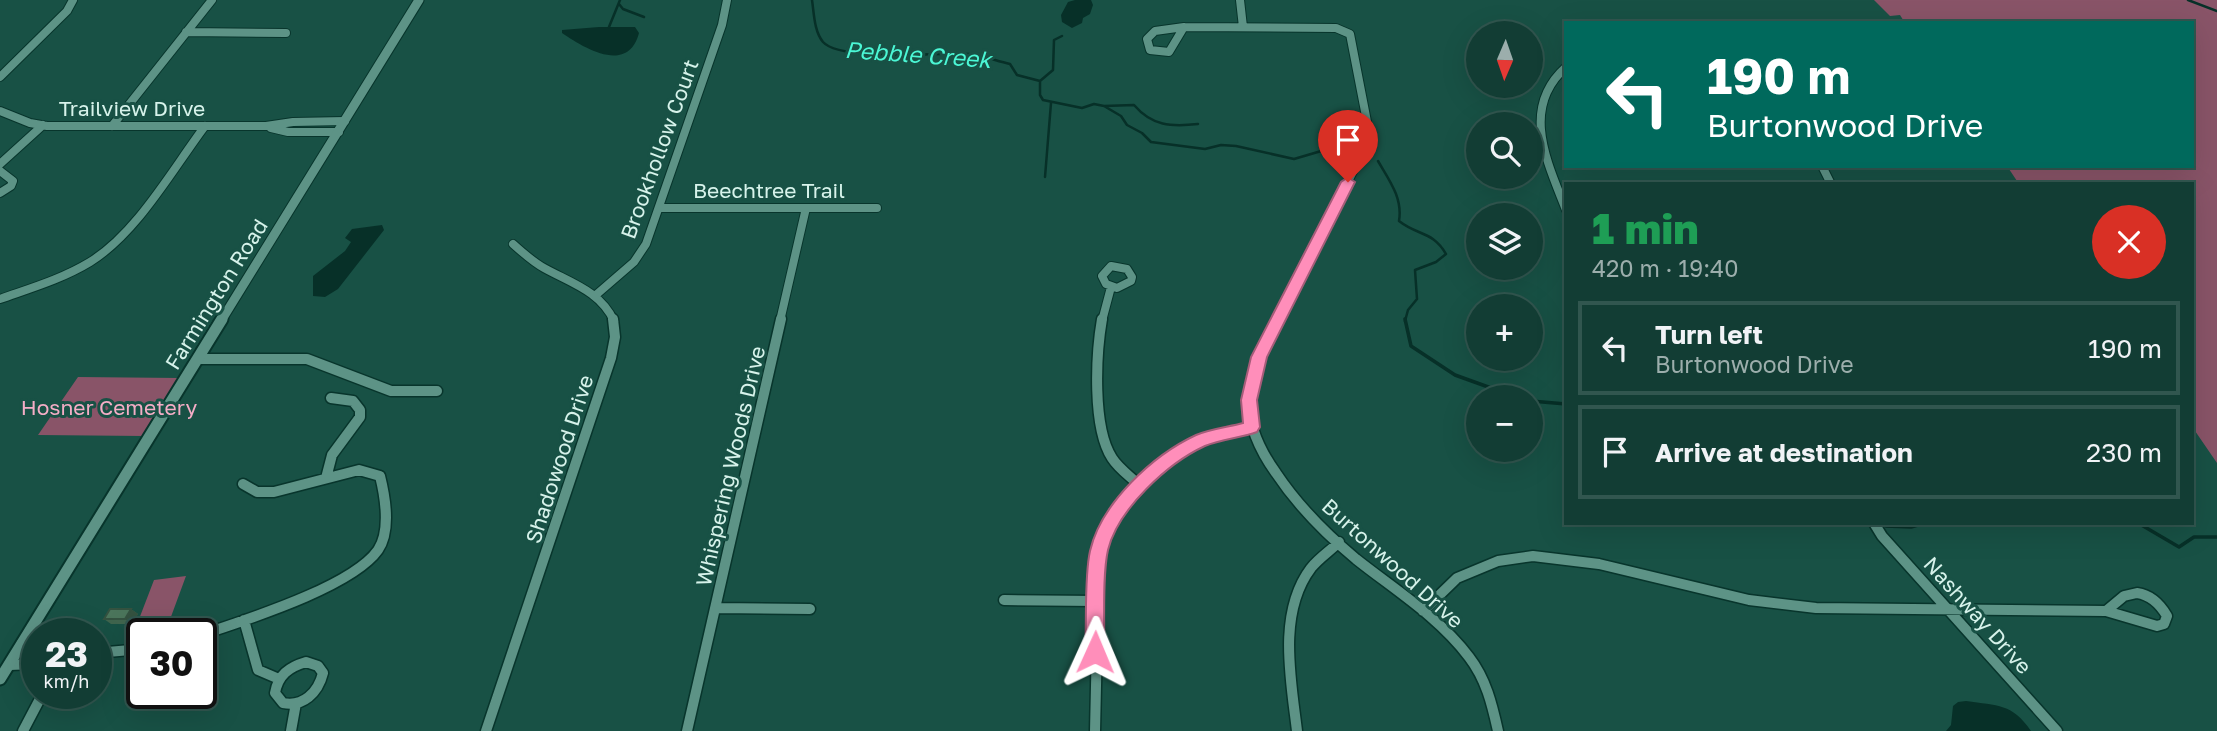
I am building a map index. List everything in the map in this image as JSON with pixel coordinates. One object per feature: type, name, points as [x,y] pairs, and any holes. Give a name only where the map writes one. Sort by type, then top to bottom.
[{"type":"street","points":[[0,76],[13,67],[49,30],[73,0]]},
{"type":"street","points":[[112,126],[212,0]]},
{"type":"street","name":"Farmington Road","points":[[38,618],[419,0]]},
{"type":"street","name":"Brookhollow Court","points":[[597,294],[624,272],[641,253],[661,208],[722,25],[727,0]]},
{"type":"street","points":[[1184,27],[1169,52],[1161,54],[1150,50],[1147,39],[1155,31],[1184,27],[1243,27],[1240,0]]},
{"type":"street","name":"Burtonwood Drive","points":[[1243,27],[1336,28],[1348,32],[1357,61],[1369,132],[1360,158],[1259,357],[1249,400],[1252,427],[1258,445],[1284,487],[1339,542],[1423,611],[1461,648],[1481,675],[1498,731]]},
{"type":"street","points":[[186,32],[286,33]]},
{"type":"street","points":[[1564,68],[1553,75],[1543,94],[1539,117],[1550,167],[1564,205]]},
{"type":"street","name":"Trailview Drive","points":[[0,111],[30,123],[43,125],[266,126],[293,122],[345,121]]},
{"type":"street","points":[[0,164],[43,125]]},
{"type":"street","points":[[0,299],[61,278],[92,261],[124,235],[205,126]]},
{"type":"street","name":"Trailview Drive","points":[[266,126],[288,132],[339,132]]},
{"type":"street","points":[[0,171],[13,181],[11,186],[0,193]]},
{"type":"street","name":"Beechtree Trail","points":[[661,208],[877,208]]},
{"type":"street","name":"Whispering Woods Drive","points":[[687,731],[806,208]]},
{"type":"street","points":[[513,244],[544,269],[597,294]]},
{"type":"street","points":[[1111,287],[1103,305],[1098,413],[1110,456],[1139,485]]},
{"type":"street","name":"Shadowood Drive","points":[[486,731],[614,347],[612,317],[597,294]]},
{"type":"street","points":[[199,359],[307,359],[391,391],[437,391]]},
{"type":"street","points":[[326,478],[332,455],[360,417],[360,410],[353,401],[331,398]]},
{"type":"street","points":[[1095,731],[1099,551],[1108,527],[1139,485],[1172,457],[1203,440],[1252,427]]},
{"type":"street","points":[[217,629],[356,572],[380,547],[385,528],[380,476],[359,470],[274,492],[257,492],[243,484]]},
{"type":"street","name":"Nashway Drive","points":[[1875,525],[1947,610],[2057,731]]},
{"type":"street","points":[[1297,731],[1291,670],[1293,604],[1309,571],[1339,542]]},
{"type":"street","points":[[1423,611],[1457,578],[1498,561],[1533,556],[1599,564],[1749,600],[1816,608],[2106,611],[2157,626],[2164,624],[2167,616],[2156,599],[2146,593],[2125,595],[2106,611]]},
{"type":"street","points":[[1004,600],[1096,601]]},
{"type":"street","points":[[715,608],[810,609]]},
{"type":"street","points":[[244,620],[258,670],[279,679]]},
{"type":"street","name":"Farmington Road","points":[[0,679],[21,645]]},
{"type":"street","points":[[314,662],[323,669],[322,682],[318,689],[296,704],[282,703],[277,699],[275,687],[279,679],[299,664],[314,662]]},
{"type":"street","points":[[9,665],[21,665]]},
{"type":"street","points":[[291,731],[296,704]]},
{"type":"street","points":[[23,731],[35,709]]},
{"type":"green space","points":[[1874,0],[2217,0],[2217,463],[2194,429],[2194,182],[2018,182],[2008,168],[2194,168],[2194,21],[1904,21],[1900,15],[1890,16]]},
{"type":"green space","name":"Hosner Cemetery","points":[[78,377],[180,378],[143,436],[38,435]]},
{"type":"green space","points":[[186,576],[171,618],[139,618],[154,580]]},
{"type":"water","points":[[1091,0],[1093,5],[1090,14],[1083,18],[1082,23],[1072,28],[1062,22],[1061,15],[1068,2]]},
{"type":"water","points":[[635,27],[639,33],[633,46],[625,53],[616,55],[593,51],[562,33],[562,30]]},
{"type":"water","points":[[382,225],[384,230],[338,289],[325,297],[313,296],[313,276],[345,251],[351,242],[345,238],[352,229]]},
{"type":"water","points":[[1966,701],[2003,707],[2017,715],[2031,731],[1946,731],[1951,725],[1953,706]]},
{"type":"building","points":[[110,609],[131,609],[125,619],[105,618]]},
{"type":"waterway","points":[[609,27],[620,0]]},
{"type":"waterway","name":"Pebble Creek","points":[[812,0],[818,33],[823,42],[833,48],[869,54],[973,55],[1010,64],[1017,75],[1040,81]]},
{"type":"waterway","points":[[2188,0],[2217,11]]},
{"type":"waterway","points":[[619,4],[623,9],[644,17]]},
{"type":"waterway","points":[[1040,81],[1053,70],[1054,40],[1062,36]]},
{"type":"waterway","name":"Pebble Creek","points":[[1040,81],[1040,95],[1043,100],[1082,108],[1094,104],[1104,106]]},
{"type":"waterway","points":[[1045,177],[1051,103]]},
{"type":"waterway","points":[[1104,106],[1134,105],[1148,117],[1163,124],[1198,124]]},
{"type":"waterway","name":"Pebble Creek","points":[[1104,106],[1121,116],[1127,125],[1142,133],[1151,142],[1205,149],[1221,145],[1236,146],[1294,159],[1328,149],[1349,154]]},
{"type":"waterway","name":"Pebble Creek","points":[[1378,161],[1397,197],[1399,221],[1436,241],[1446,254],[1436,262],[1415,270],[1417,299],[1408,310],[1405,320]]},
{"type":"waterway","name":"Pebble Creek","points":[[1405,320],[1411,346],[1455,375],[1483,385]]},
{"type":"waterway","name":"Pebble Creek","points":[[1543,402],[1564,404]]},
{"type":"waterway","name":"Pebble Creek","points":[[1886,526],[1918,525]]},
{"type":"waterway","name":"Pebble Creek","points":[[2141,525],[2179,547],[2194,537],[2217,537]]},
{"type":"route","points":[[1095,652],[1099,551],[1108,527],[1139,485],[1172,457],[1203,440],[1252,427],[1249,400],[1259,357],[1348,182]]}]
